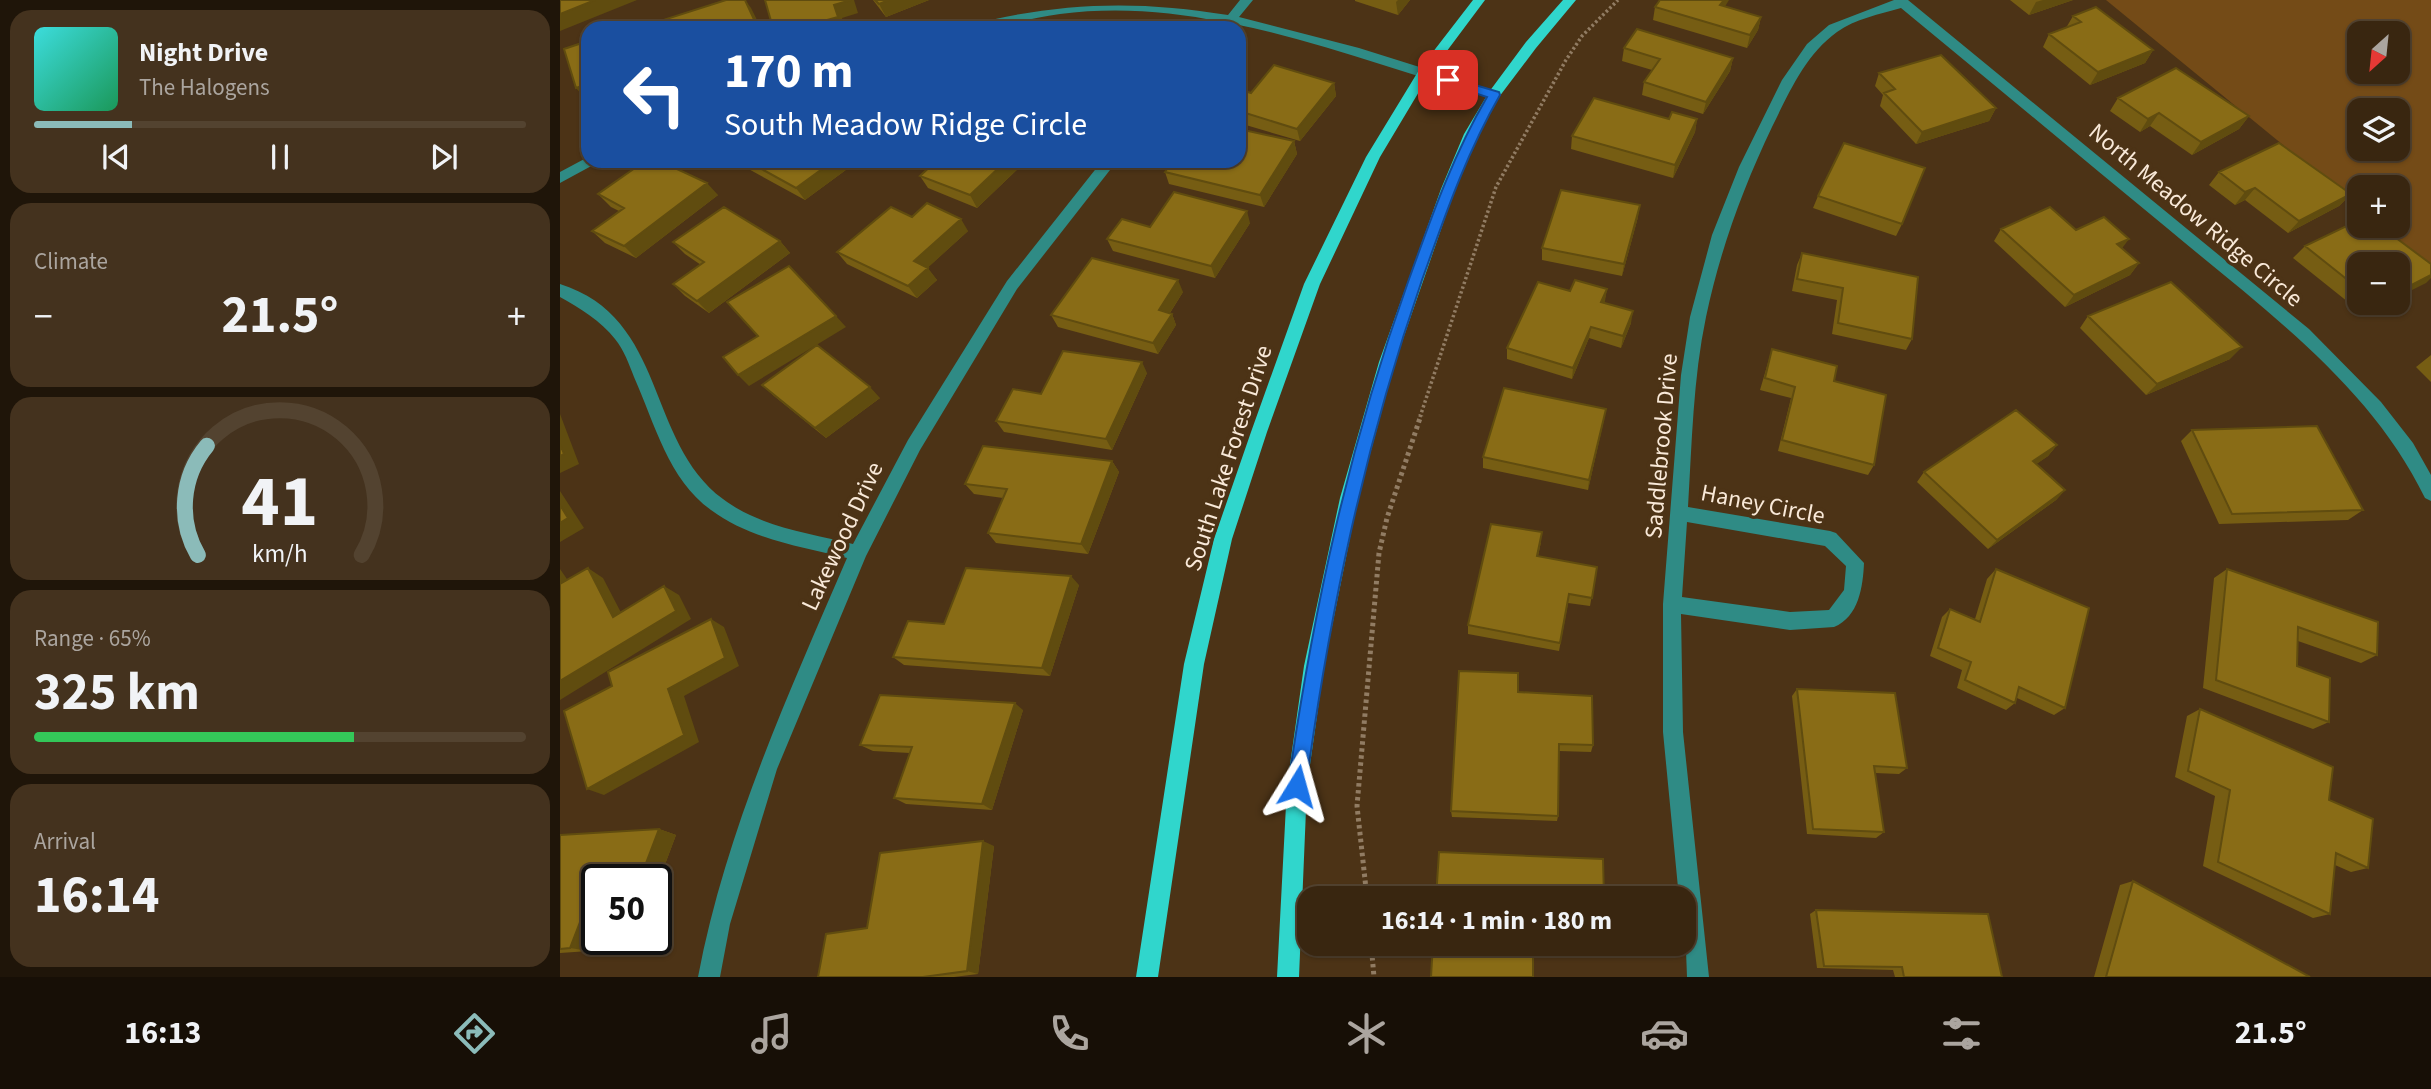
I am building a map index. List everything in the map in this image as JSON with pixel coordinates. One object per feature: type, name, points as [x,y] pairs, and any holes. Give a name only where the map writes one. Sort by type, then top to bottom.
[{"type":"main road","name":"South Lake Forest Drive","points":[[1147,977],[1194,664],[1223,538],[1311,284],[1373,158],[1424,73],[1479,0]]},
{"type":"main road","points":[[1288,977],[1297,786],[1314,666],[1349,498],[1387,362],[1448,189],[1471,134],[1494,95],[1531,45],[1570,0]]},
{"type":"street","points":[[1230,21],[1247,0]]},
{"type":"street","name":"North Meadow Ridge Circle","points":[[1902,1],[2303,333],[2364,393],[2404,447],[2431,493]]},
{"type":"street","name":"Saddlebrook Drive","points":[[1698,977],[1674,732],[1672,604],[1681,513],[1689,375],[1698,317],[1719,235],[1746,167],[1787,83],[1812,47],[1834,28],[1902,1]]},
{"type":"street","points":[[1004,21],[1038,13],[1112,6],[1180,11],[1216,21]]},
{"type":"street","points":[[1246,29],[1424,73],[1494,95]]},
{"type":"street","points":[[560,178],[581,166]]},
{"type":"street","name":"Lakewood Drive","points":[[709,977],[719,924],[767,768],[858,553],[914,445],[1013,285],[1045,240],[1104,168]]},
{"type":"street","points":[[560,290],[598,313],[618,331],[650,392],[670,445],[691,478],[715,504],[747,523],[858,553]]},
{"type":"street","name":"Haney Circle","points":[[1672,604],[1790,621],[1834,618],[1853,593],[1855,563],[1830,539],[1681,513]]},
{"type":"path","points":[[1366,886],[1357,806],[1378,553],[1496,187],[1566,60],[1582,36],[1618,0]]},
{"type":"path","points":[[1372,956],[1374,977]]},
{"type":"shaded area","points":[[2106,0],[2431,0],[2431,266],[2397,238],[2410,238],[2410,175],[2347,175],[2347,197]]},
{"type":"building","points":[[560,0],[595,0],[560,14]]},
{"type":"building","points":[[726,0],[745,0],[755,21],[660,21]]},
{"type":"building","points":[[765,0],[851,0],[834,5],[838,17],[823,21],[771,21]]},
{"type":"building","points":[[1660,0],[1724,0],[1720,5],[1761,17],[1750,35],[1655,7]]},
{"type":"building","points":[[2096,7],[2153,50],[2098,72],[2049,34],[2081,22],[2073,16]]},
{"type":"building","points":[[1637,29],[1733,58],[1706,102],[1644,82],[1660,59],[1624,48]]},
{"type":"building","points":[[581,43],[581,86],[576,88],[564,49]]},
{"type":"building","points":[[1941,55],[1996,108],[1922,132],[1884,93],[1895,89],[1879,73]]},
{"type":"building","points":[[1274,65],[1334,83],[1297,129],[1246,113],[1246,91],[1251,93]]},
{"type":"building","points":[[2176,68],[2249,116],[2201,142],[2159,113],[2148,119],[2118,98]]},
{"type":"building","points":[[1594,98],[1669,119],[1672,112],[1697,119],[1675,165],[1572,136]]},
{"type":"building","points":[[1246,131],[1294,141],[1260,195],[1165,172],[1168,168],[1246,168]]},
{"type":"building","points":[[1844,143],[1925,168],[1902,224],[1818,196]]},
{"type":"building","points":[[2279,143],[2347,191],[2347,196],[2299,221],[2255,188],[2245,192],[2219,172]]},
{"type":"building","points":[[635,168],[675,168],[707,183],[624,246],[592,231],[624,208],[598,194]]},
{"type":"building","points":[[760,168],[823,168],[796,188]]},
{"type":"building","points":[[929,168],[999,168],[970,195],[920,176]]},
{"type":"building","points":[[1561,190],[1640,205],[1624,264],[1542,248]]},
{"type":"building","points":[[1174,192],[1247,211],[1211,266],[1107,239],[1122,219],[1150,227]]},
{"type":"building","points":[[927,203],[961,219],[914,261],[928,268],[908,286],[837,252],[891,207],[912,217]]},
{"type":"building","points":[[724,207],[780,241],[697,301],[673,284],[704,262],[673,242]]},
{"type":"building","points":[[2050,207],[2076,230],[2104,217],[2129,239],[2117,244],[2139,263],[2074,295],[2001,229]]},
{"type":"building","points":[[2347,226],[2347,238],[2396,238],[2431,264],[2431,275],[2410,286],[2410,252],[2347,252],[2347,279],[2305,246]]},
{"type":"building","points":[[1802,253],[1918,277],[1912,339],[1838,323],[1843,288],[1797,279]]},
{"type":"building","points":[[1092,258],[1178,280],[1159,310],[1172,314],[1153,343],[1051,315]]},
{"type":"building","points":[[789,266],[836,316],[738,375],[723,357],[758,336],[727,302]]},
{"type":"building","points":[[1575,280],[1607,289],[1601,302],[1633,311],[1623,336],[1591,327],[1573,368],[1507,348],[1538,282],[1570,291]]},
{"type":"building","points":[[2171,282],[2242,347],[2157,384],[2088,316]]},
{"type":"building","points":[[817,345],[870,387],[815,428],[762,385]]},
{"type":"building","points":[[1772,349],[1837,366],[1834,381],[1886,395],[1874,465],[1782,440],[1795,387],[1765,378]]},
{"type":"building","points":[[1063,351],[1142,362],[1106,439],[996,421],[1013,389],[1041,394]]},
{"type":"building","points":[[1504,388],[1606,409],[1589,480],[1483,457]]},
{"type":"building","points":[[2016,410],[2057,445],[2033,461],[2065,490],[1997,540],[1924,472]]},
{"type":"building","points":[[2317,426],[2363,510],[2232,514],[2192,430]]},
{"type":"building","points":[[983,446],[1112,461],[1081,544],[988,533],[1007,489],[965,484]]},
{"type":"building","points":[[560,505],[568,518],[560,523]]},
{"type":"building","points":[[1491,524],[1542,532],[1537,556],[1597,567],[1592,598],[1569,594],[1560,643],[1468,625]]},
{"type":"building","points":[[588,568],[613,617],[664,586],[676,611],[560,681],[560,584]]},
{"type":"building","points":[[966,568],[1071,576],[1042,668],[893,657],[908,621],[944,624]]},
{"type":"building","points":[[1996,569],[2089,608],[2065,708],[2019,687],[2015,703],[1965,680],[1971,662],[1938,648],[1950,609],[1980,622]]},
{"type":"building","points":[[2227,569],[2378,622],[2377,655],[2298,627],[2297,666],[2330,678],[2329,722],[2216,680]]},
{"type":"building","points":[[711,619],[725,658],[668,689],[684,735],[587,789],[564,711],[612,686],[608,672]]},
{"type":"building","points":[[1459,671],[1518,673],[1518,692],[1592,696],[1593,745],[1559,744],[1558,816],[1451,811]]},
{"type":"building","points":[[1797,689],[1895,693],[1907,768],[1874,766],[1884,832],[1813,829]]},
{"type":"building","points":[[880,695],[1015,703],[982,804],[894,798],[912,747],[860,745]]},
{"type":"building","points":[[2200,709],[2333,767],[2329,800],[2373,819],[2368,868],[2336,853],[2330,914],[2218,862],[2230,790],[2188,771]]},
{"type":"building","points":[[659,829],[646,864],[581,864],[581,920],[570,948],[560,949],[560,835]]},
{"type":"building","points":[[983,841],[967,971],[923,977],[818,977],[826,934],[867,928],[880,853]]},
{"type":"building","points":[[1439,852],[1603,859],[1604,886],[1437,886]]},
{"type":"building","points":[[2133,881],[2310,977],[2106,977]]},
{"type":"building","points":[[1816,910],[1988,914],[2002,977],[1904,977],[1902,967],[1824,966]]},
{"type":"building","points":[[1432,956],[1533,956],[1533,977],[1431,977]]},
{"type":"route","points":[[1297,786],[1314,666],[1349,498],[1387,362],[1448,189],[1471,134],[1494,95],[1448,80]]}]
